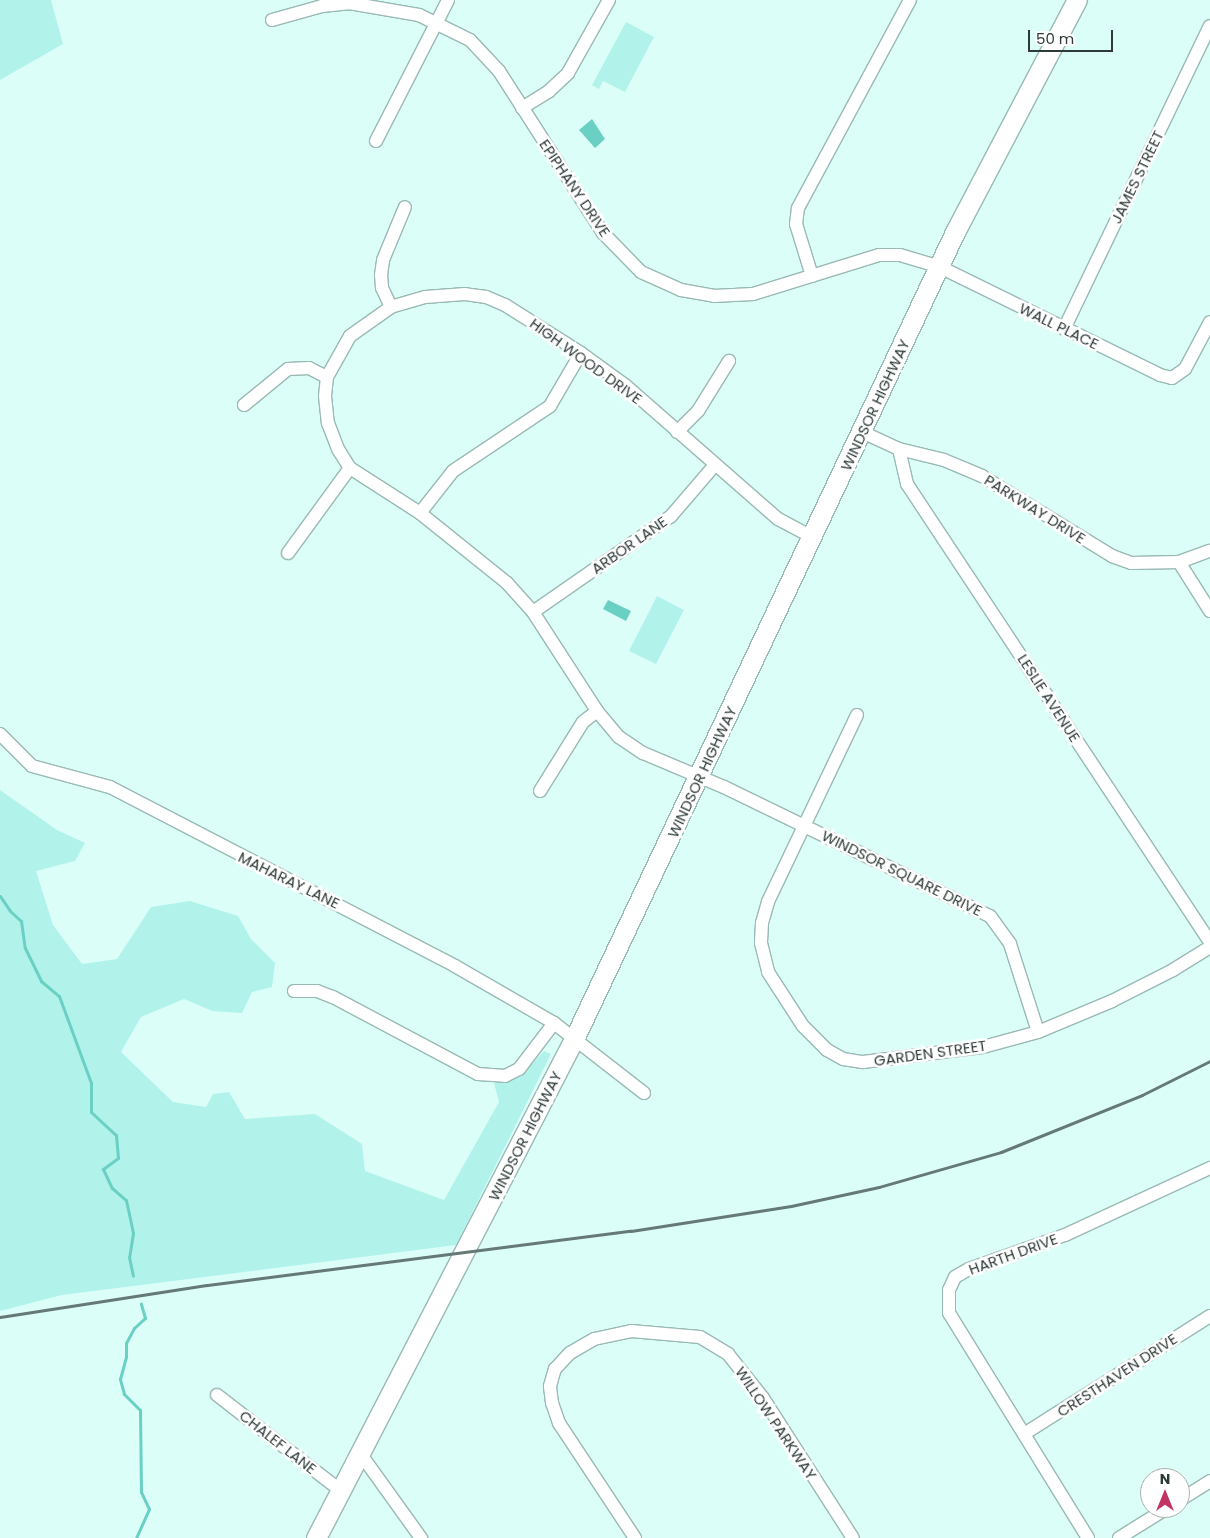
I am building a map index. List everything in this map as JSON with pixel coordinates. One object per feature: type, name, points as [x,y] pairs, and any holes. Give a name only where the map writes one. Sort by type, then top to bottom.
[{"type":"main road","name":"WINDSOR HIGHWAY","points":[[316,1538],[575,1037],[700,777],[940,267],[1077,0]]},
{"type":"street","points":[[376,141],[448,0]]},
{"type":"street","points":[[522,108],[550,91],[568,73],[609,0]]},
{"type":"street","points":[[812,276],[796,224],[798,208],[910,0]]},
{"type":"street","name":"EPIPHANY DRIVE","points":[[272,20],[322,6],[348,3],[382,7],[438,22],[481,49],[522,108],[602,233],[625,257],[653,278],[682,290],[714,296],[753,294],[889,253],[940,267]]},
{"type":"street","name":"JAMES STREET","points":[[1064,329],[1210,26]]},
{"type":"street","points":[[391,307],[382,288],[380,275],[405,207]]},
{"type":"street","name":"WALL PLACE","points":[[940,267],[1160,376],[1179,375],[1210,322]]},
{"type":"street","name":"HIGH WOOD DRIVE","points":[[700,777],[643,753],[619,737],[597,712],[533,612],[508,583],[420,513],[350,468],[338,449],[328,424],[324,396],[327,377],[350,336],[391,307],[425,298],[466,294],[486,298],[505,305],[581,353],[624,385],[714,466],[778,519],[812,537]]},
{"type":"street","points":[[420,513],[453,470],[550,406],[581,353]]},
{"type":"street","points":[[677,432],[698,412],[729,361]]},
{"type":"street","points":[[244,405],[288,368],[309,368],[327,377]]},
{"type":"street","name":"PARKWAY DRIVE","points":[[862,432],[899,449],[944,460],[982,476],[1112,556],[1131,563],[1179,562],[1210,551]]},
{"type":"street","name":"LESLIE AVENUE","points":[[899,449],[907,484],[1210,942]]},
{"type":"street","name":"ARBOR LANE","points":[[533,612],[671,516],[714,466]]},
{"type":"street","points":[[288,553],[350,468]]},
{"type":"street","points":[[1179,562],[1210,611]]},
{"type":"street","points":[[540,791],[584,722],[597,712]]},
{"type":"street","name":"GARDEN STREET","points":[[857,715],[768,902],[761,943],[768,972],[817,1042],[843,1058],[882,1062],[983,1048],[1038,1032],[1112,1001],[1210,947]]},
{"type":"street","name":"MAHARAY LANE","points":[[0,734],[32,766],[110,787],[219,846],[312,889],[554,1022],[644,1093]]},
{"type":"street","name":"WINDSOR SQUARE DRIVE","points":[[700,777],[804,825],[990,916],[1010,944],[1038,1032]]},
{"type":"street","points":[[294,991],[317,991],[334,997],[478,1074],[505,1076],[519,1069],[554,1022]]},
{"type":"street","name":"HARTH DRIVE","points":[[1088,1538],[949,1313],[947,1297],[955,1277],[969,1269],[1065,1235],[1210,1168]]},
{"type":"street","name":"CRESTHAVEN DRIVE","points":[[1024,1434],[1210,1316]]},
{"type":"street","name":"WILLOW PARKWAY","points":[[635,1538],[559,1423],[552,1403],[550,1386],[555,1369],[570,1353],[594,1339],[631,1331],[700,1337],[728,1354],[763,1398],[853,1538]]},
{"type":"street","name":"CHALEF LANE","points":[[217,1395],[340,1490]]},
{"type":"street","points":[[360,1453],[421,1538]]},
{"type":"street","points":[[1190,1494],[1210,1481]]},
{"type":"street","points":[[1119,1538],[1151,1518]]},
{"type":"shaded area","points":[[0,0],[51,0],[63,44],[0,80]]},
{"type":"shaded area","points":[[626,22],[654,37],[625,92],[603,81],[599,89],[592,85]]},
{"type":"shaded area","points":[[592,119],[605,139],[595,148],[579,130]]},
{"type":"shaded area","points":[[657,596],[684,610],[656,664],[629,651]]},
{"type":"shaded area","points":[[608,600],[631,611],[626,621],[603,609]]},
{"type":"shaded area","points":[[0,790],[57,830],[85,843],[75,861],[36,871],[53,925],[82,964],[117,959],[151,907],[190,901],[238,916],[251,939],[275,963],[272,987],[252,992],[242,1013],[212,1011],[184,999],[141,1017],[121,1052],[173,1102],[206,1107],[213,1094],[229,1092],[245,1119],[315,1114],[362,1144],[365,1171],[444,1200],[499,1102],[494,1083],[521,1076],[544,1051],[551,1054],[456,1245],[62,1295],[0,1311]]},
{"type":"waterway","points":[[0,896],[10,911],[21,921],[25,948],[41,981],[59,996],[91,1083],[91,1112],[116,1135],[118,1158],[103,1169],[112,1188],[126,1200],[133,1233],[129,1257],[133,1276]]},
{"type":"waterway","points":[[136,1538],[149,1509],[141,1492],[140,1410],[124,1394],[120,1379],[126,1357],[126,1343],[134,1328],[145,1318],[141,1304]]},
{"type":"railway","points":[[0,1317],[207,1285],[631,1231],[791,1206],[879,1187],[1001,1152],[1142,1095],[1210,1061]]}]
